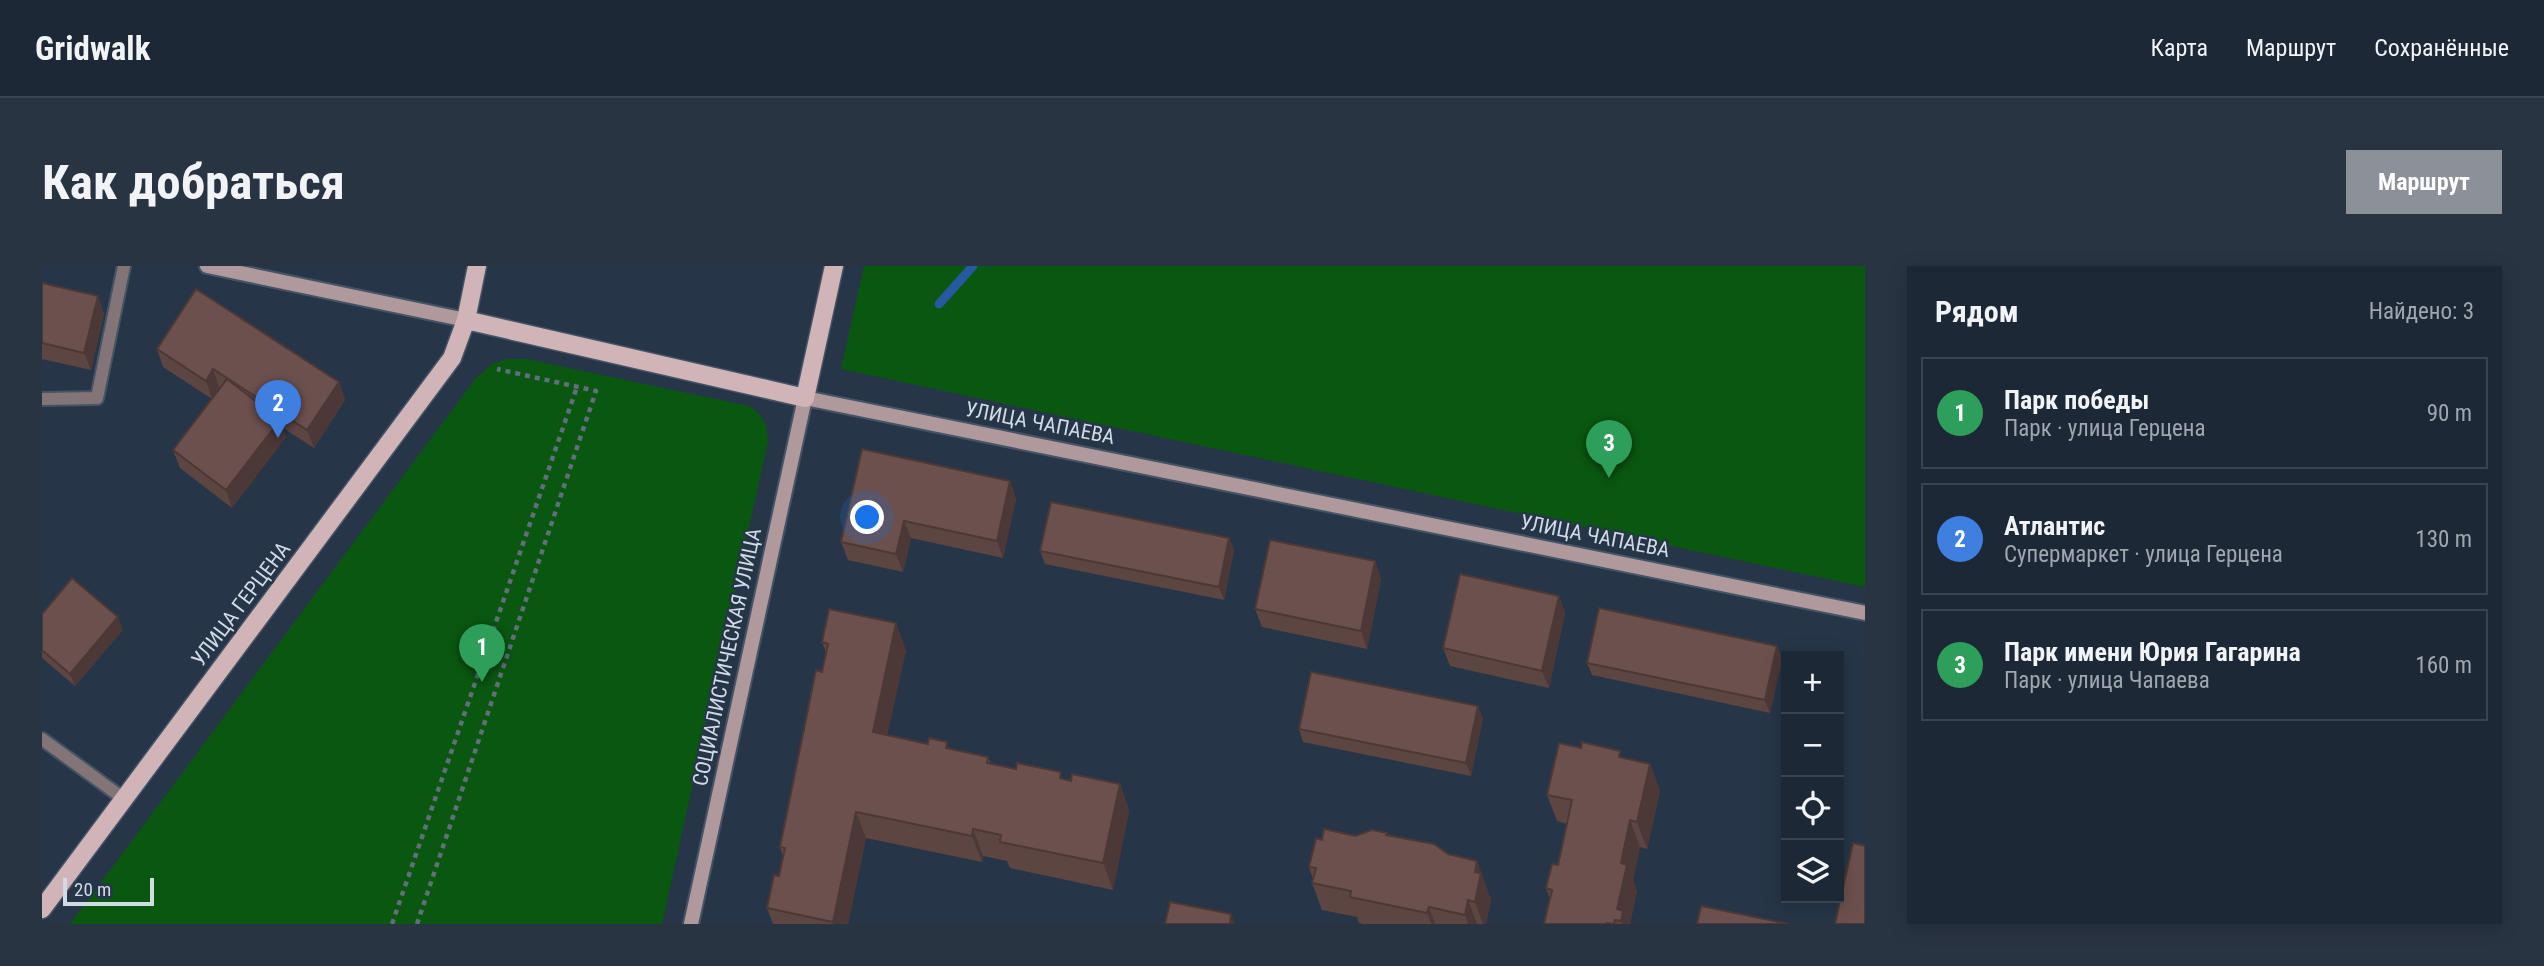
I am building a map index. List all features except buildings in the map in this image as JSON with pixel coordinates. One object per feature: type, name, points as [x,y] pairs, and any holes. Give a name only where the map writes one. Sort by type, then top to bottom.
[{"type":"main road","name":"УЛИЦА ГЕРЦЕНА","points":[[42,909],[452,358],[466,320],[477,266]]},
{"type":"main road","points":[[804,398],[834,266]]},
{"type":"main road","name":"УЛИЦА ЧАПАЕВА","points":[[466,320],[804,398]]},
{"type":"street","name":"УЛИЦА ЧАПАЕВА","points":[[207,266],[466,320]]},
{"type":"street","name":"УЛИЦА ЧАПАЕВА","points":[[804,398],[1865,613]]},
{"type":"street","name":"СОЦИАЛИСТИЧЕСКАЯ УЛИЦА","points":[[691,924],[804,398]]},
{"type":"lane","points":[[42,399],[97,398],[124,266]]},
{"type":"lane","points":[[42,739],[124,799]]},
{"type":"path","points":[[417,924],[596,391],[497,369]]},
{"type":"path","points":[[392,924],[577,387]]},
{"type":"green space","points":[[864,266],[1865,266],[1865,587],[841,369]]},
{"type":"green space","points":[[506,359],[526,359],[749,406],[766,425],[768,441],[662,924],[70,924],[476,378],[492,364]]},
{"type":"waterway","points":[[939,304],[973,266]]},
{"type":"place","name":"Атлантис","points":[[278,438]]},
{"type":"place","name":"Парк имени Юрия Гагарина","points":[[1609,478]]},
{"type":"place","name":"Парк победы","points":[[482,682]]}]
